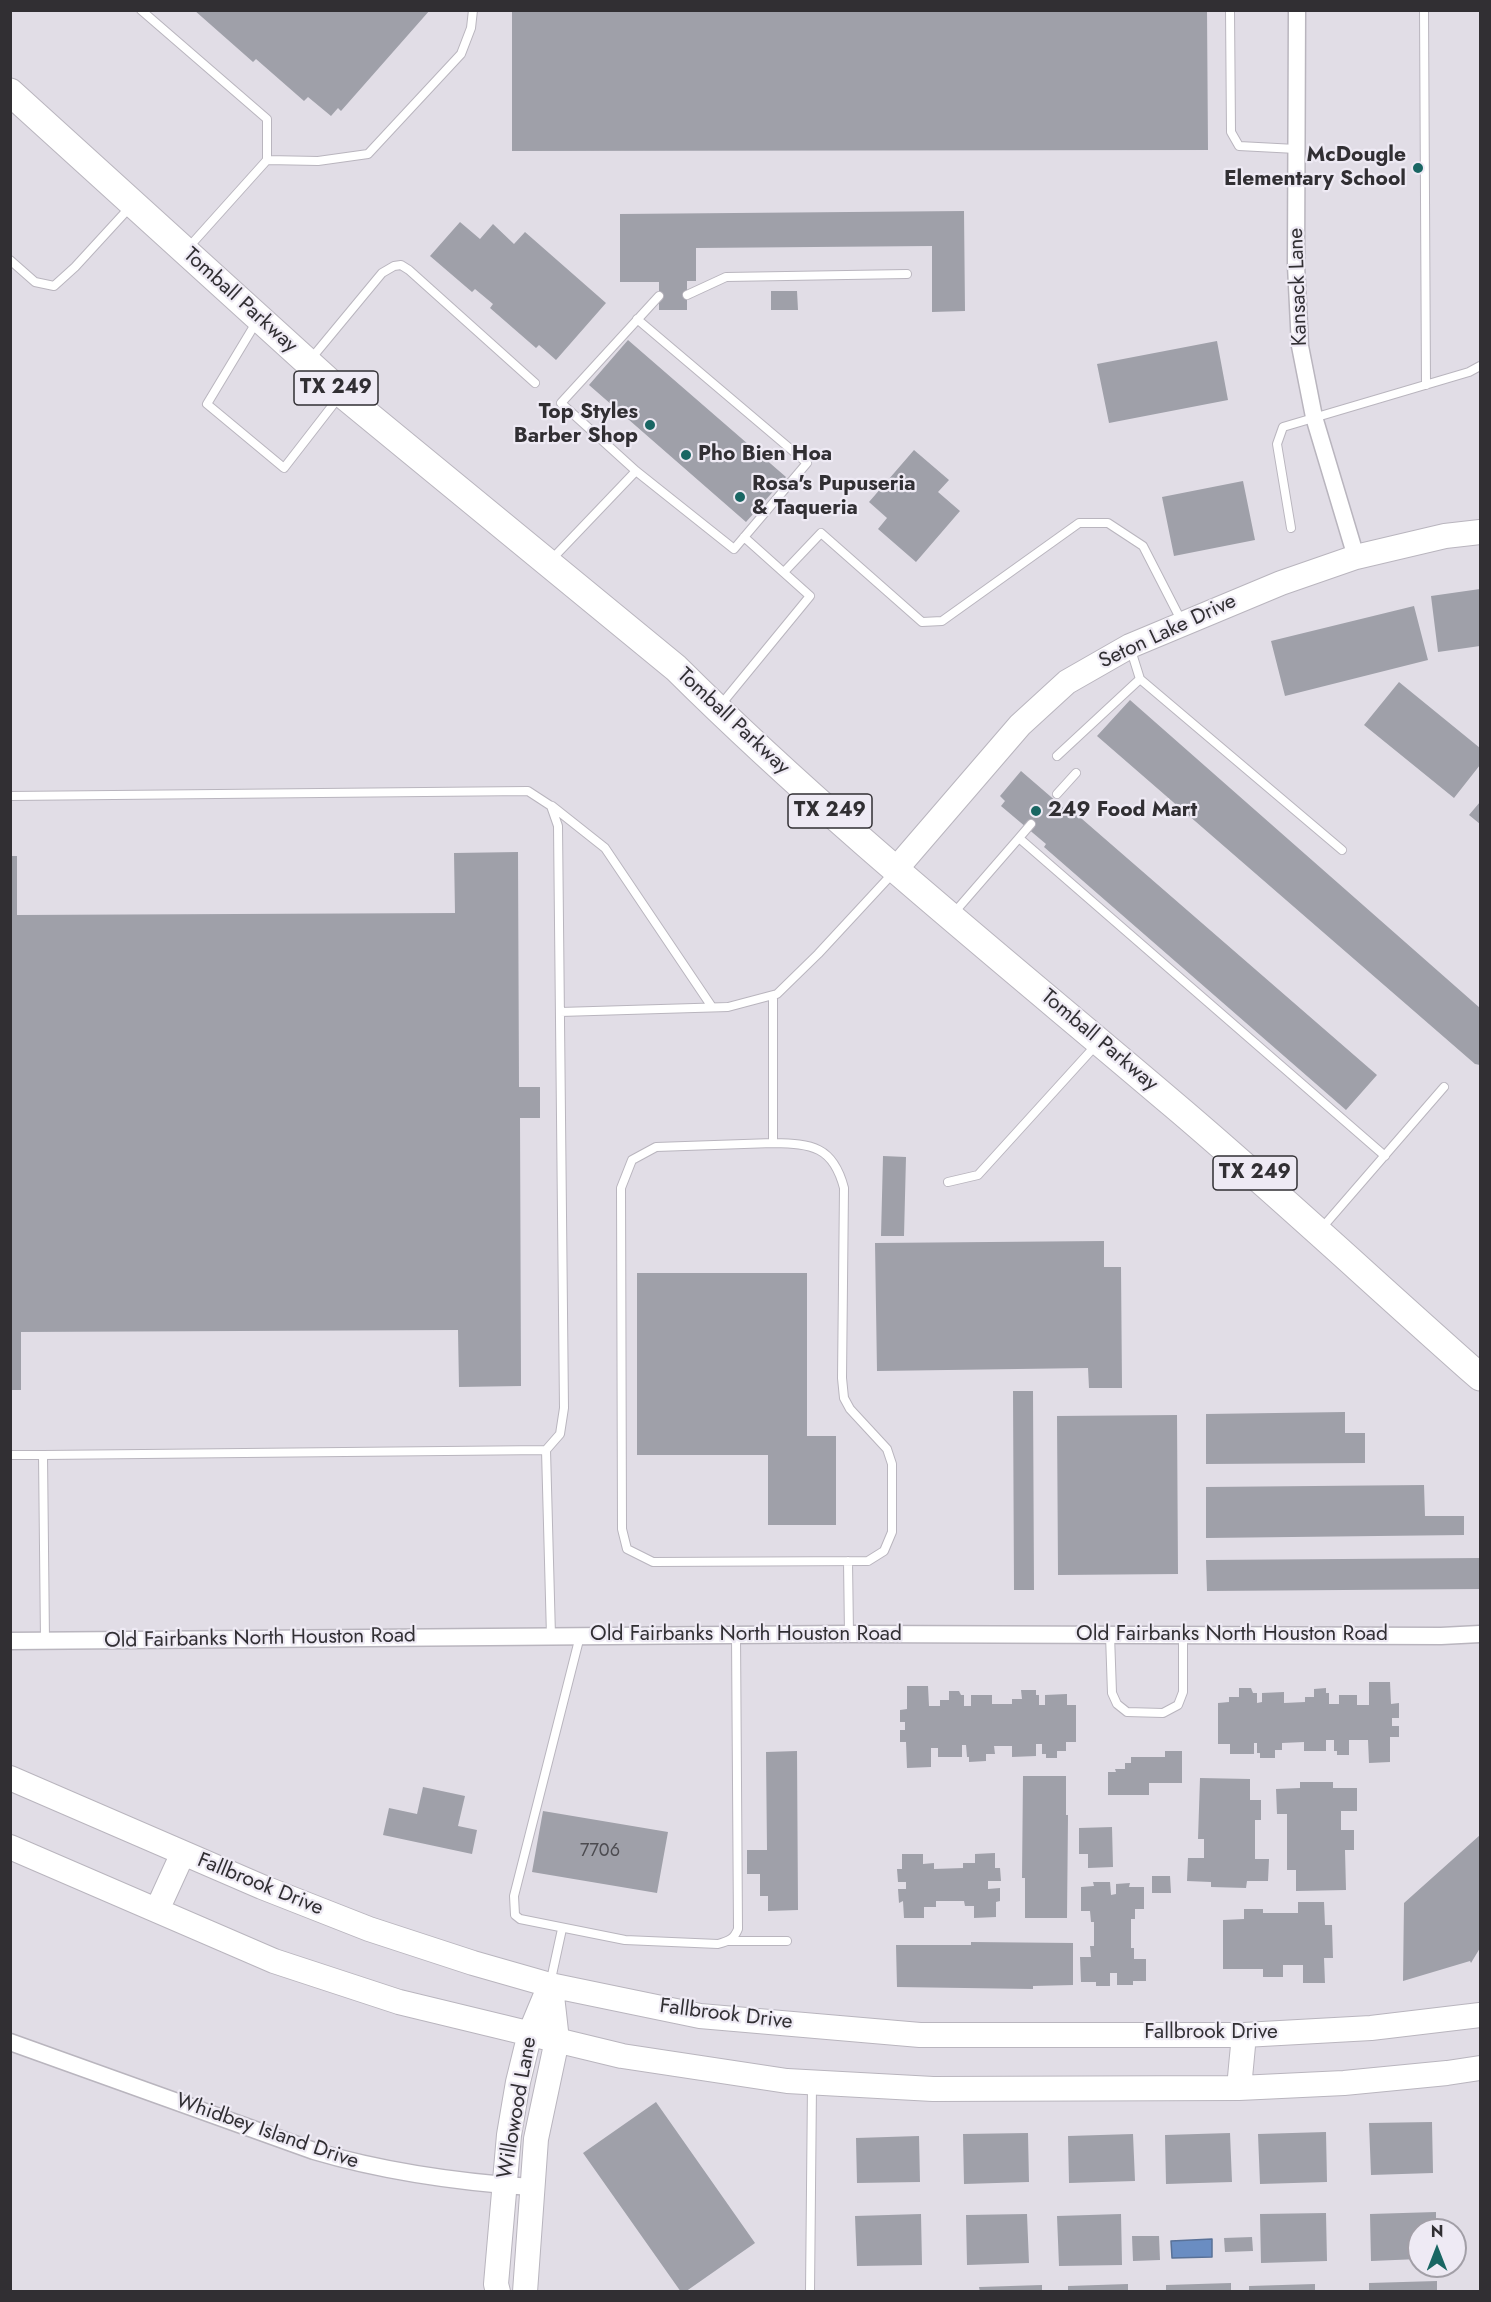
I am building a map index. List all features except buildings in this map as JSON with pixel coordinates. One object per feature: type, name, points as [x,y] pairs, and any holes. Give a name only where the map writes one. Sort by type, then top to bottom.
[{"type":"main road","name":"Tomball Parkway","points":[[10,92],[342,393],[676,668],[717,709],[896,869],[1260,1178],[1318,1233],[1480,1377]]},
{"type":"main road","name":"Seton Lake Drive","points":[[896,869],[1020,725],[1066,682],[1130,646],[1281,583],[1356,557],[1445,536],[1480,532]]},
{"type":"main road","name":"Fallbrook Drive","points":[[10,1778],[261,1887],[369,1929],[550,1985],[700,2016],[920,2035],[1244,2035],[1371,2028],[1480,2015]]},
{"type":"main road","points":[[10,1848],[274,1961],[388,1999],[622,2056],[787,2081],[933,2089],[1239,2088],[1344,2083],[1480,2068]]},
{"type":"main road","points":[[157,1910],[183,1853]]},
{"type":"main road","name":"Willowood Lane","points":[[498,2292],[496,2284],[509,2135],[530,2033],[550,1985]]},
{"type":"main road","name":"Willowood Lane","points":[[525,2292],[536,2139],[557,2040],[550,1985]]},
{"type":"main road","points":[[1239,2088],[1244,2035]]},
{"type":"street","name":"Kansack Lane","points":[[1297,10],[1296,265],[1300,346],[1314,417],[1356,557]]},
{"type":"street","name":"Old Fairbanks North Houston Road","points":[[10,1641],[849,1634],[1441,1636],[1480,1634]]},
{"type":"street","name":"Whidbey Island Drive","points":[[10,2042],[314,2151],[360,2165],[444,2179],[531,2187]]},
{"type":"lane","points":[[141,10],[267,120],[267,160],[185,251]]},
{"type":"lane","points":[[267,160],[318,161],[368,154],[461,54],[471,28],[473,10]]},
{"type":"lane","points":[[1230,10],[1231,132],[1239,146],[1296,149]]},
{"type":"lane","points":[[1424,10],[1426,385]]},
{"type":"lane","points":[[10,260],[35,282],[54,286],[75,267],[133,204]]},
{"type":"lane","points":[[308,363],[382,273],[401,265],[535,383]]},
{"type":"lane","points":[[687,295],[726,277],[907,274]]},
{"type":"lane","points":[[637,319],[807,463],[734,549],[636,471],[561,403],[637,319],[659,296]]},
{"type":"lane","points":[[259,318],[207,404],[284,468],[342,393]]},
{"type":"lane","points":[[1291,528],[1277,444],[1283,427],[1469,372],[1480,366]]},
{"type":"lane","points":[[548,563],[636,471]]},
{"type":"lane","points":[[784,572],[821,533],[922,622],[942,621],[1079,523],[1108,523],[1143,546],[1182,623]]},
{"type":"lane","points":[[717,709],[810,596],[744,537]]},
{"type":"lane","points":[[1130,646],[1140,679],[1342,850]]},
{"type":"lane","points":[[1057,756],[1140,679]]},
{"type":"lane","points":[[1057,794],[1076,772]]},
{"type":"lane","points":[[10,796],[528,791],[605,848],[712,1007]]},
{"type":"lane","points":[[551,806],[558,826],[564,1408],[560,1434],[546,1450],[551,1636]]},
{"type":"lane","points":[[951,916],[1031,824]]},
{"type":"lane","points":[[1019,838],[1384,1156]]},
{"type":"lane","points":[[560,1012],[728,1007],[773,996],[819,954],[896,869]]},
{"type":"lane","points":[[773,996],[773,1143]]},
{"type":"lane","points":[[948,1182],[978,1175],[1099,1041]]},
{"type":"lane","points":[[1318,1233],[1444,1086]]},
{"type":"lane","points":[[773,1143],[806,1144],[824,1152],[839,1170],[844,1188],[842,1378],[844,1398],[850,1409],[887,1449],[892,1464],[892,1532],[884,1551],[868,1560],[653,1562],[627,1549],[622,1529],[621,1188],[632,1160],[656,1147],[773,1143]]},
{"type":"lane","points":[[10,1455],[546,1450]]},
{"type":"lane","points":[[43,1455],[45,1641]]},
{"type":"lane","points":[[848,1561],[849,1634]]},
{"type":"lane","points":[[729,1941],[735,1937],[738,1929],[736,1635]]},
{"type":"lane","points":[[1110,1635],[1112,1693],[1117,1704],[1127,1712],[1163,1713],[1178,1705],[1183,1692],[1183,1635]]},
{"type":"lane","points":[[580,1636],[523,1858],[513,1908],[515,1915],[520,1919],[562,1929],[625,1940],[718,1944],[729,1941],[786,1941]]},
{"type":"lane","points":[[550,1985],[562,1929]]},
{"type":"lane","points":[[810,2292],[813,2083]]},
{"type":"water","points":[[1212,2239],[1212,2257],[1172,2258],[1171,2241]]},
{"type":"place","name":"McDougle Elementary School","points":[[1418,168]]},
{"type":"place","name":"Top Styles Barber Shop","points":[[650,425]]},
{"type":"place","name":"Pho Bien Hoa","points":[[686,455]]},
{"type":"place","name":"Rosa's Pupuseria & Taqueria","points":[[740,497]]},
{"type":"place","name":"249 Food Mart","points":[[1036,811]]}]
